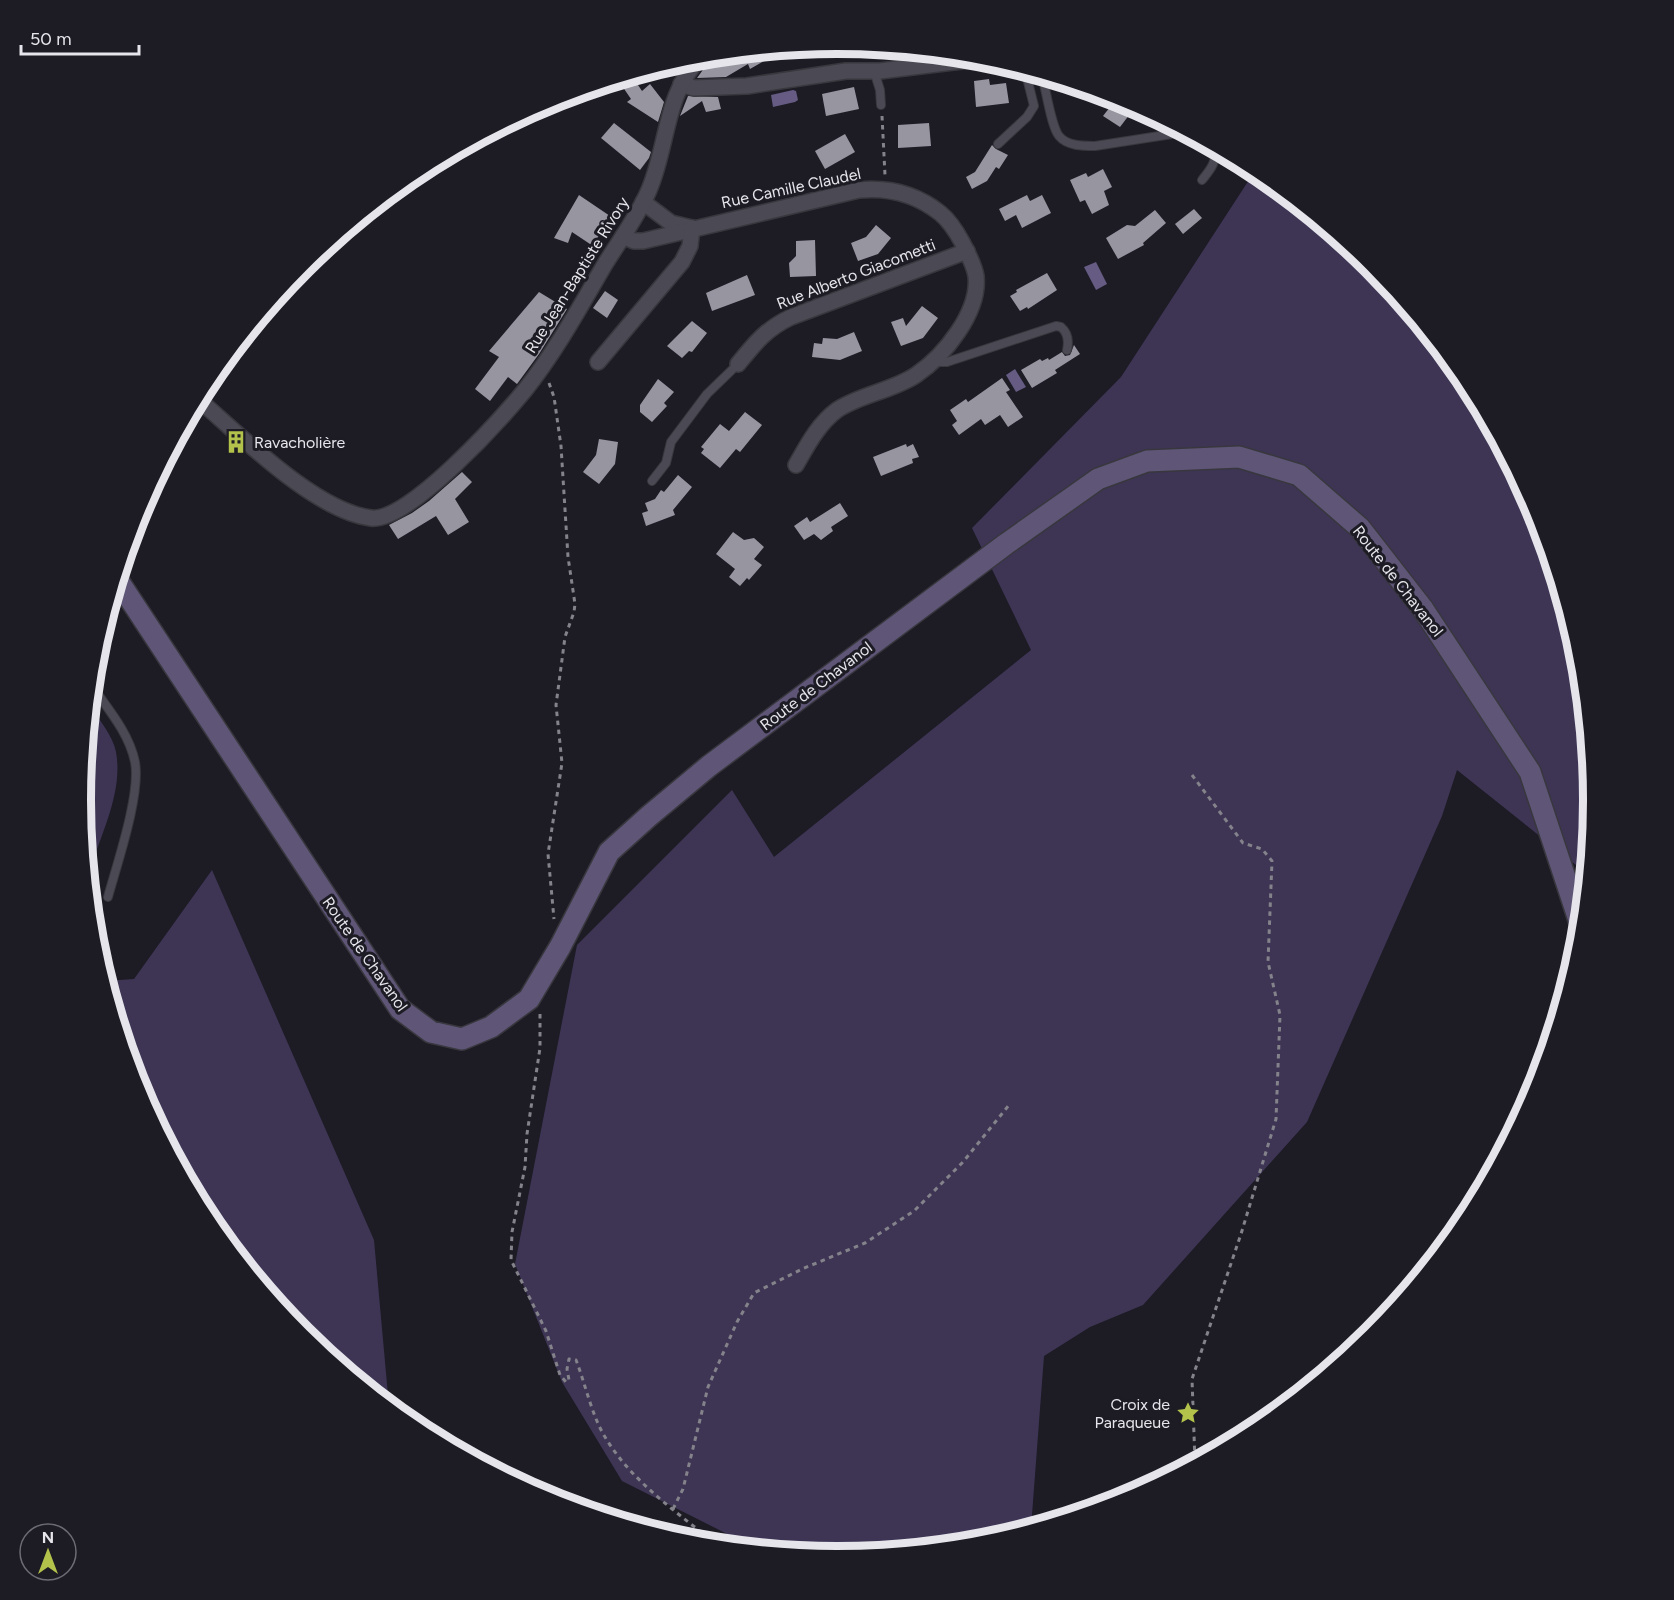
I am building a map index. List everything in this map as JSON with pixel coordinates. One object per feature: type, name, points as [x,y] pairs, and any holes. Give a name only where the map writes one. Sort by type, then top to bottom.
[{"type":"street","points":[[681,84],[694,87],[747,86],[846,71],[874,71],[948,62]]},
{"type":"street","name":"Rue Jean-Baptiste Rivory","points":[[205,405],[312,494],[332,506],[354,514],[372,519],[389,516],[431,487],[525,390],[577,315],[644,202],[652,183],[667,124],[681,84],[691,68]]},
{"type":"street","name":"Rue Camille Claudel","points":[[623,236],[634,241],[643,241],[859,190],[886,189],[916,197],[929,204],[946,218],[957,232],[967,251],[976,277],[965,320],[954,337],[936,359],[916,375],[897,386],[836,411],[816,432],[796,465]]},
{"type":"street","points":[[598,362],[682,262],[690,246],[692,228],[671,223],[644,202]]},
{"type":"street","name":"Rue Alberto Giacometti","points":[[738,364],[761,335],[790,316],[967,251]]},
{"type":"street","name":"Route de Chavanol","points":[[122,587],[400,1009],[431,1032],[462,1039],[491,1027],[529,999],[560,947],[609,852],[708,766],[1098,478],[1147,462],[1239,457],[1299,475],[1360,528],[1423,609],[1530,772],[1575,908]]},
{"type":"lane","points":[[874,71],[880,90],[881,105]]},
{"type":"lane","points":[[998,144],[1028,117],[1034,106],[1027,78]]},
{"type":"lane","points":[[1044,83],[1059,136],[1069,143],[1095,146],[1173,134]]},
{"type":"lane","points":[[1202,180],[1215,161],[1215,157]]},
{"type":"lane","points":[[936,359],[947,363],[1056,326],[1061,327],[1066,334],[1069,341],[1067,350]]},
{"type":"lane","points":[[652,481],[666,463],[671,442],[713,387],[738,364]]},
{"type":"lane","points":[[98,695],[124,733],[135,762],[136,777],[121,851],[108,897]]},
{"type":"path","points":[[881,105],[886,189]]},
{"type":"path","points":[[537,372],[550,385],[557,415],[568,557],[575,604],[566,637],[556,705],[562,763],[548,854],[554,921],[560,947]]},
{"type":"path","points":[[1192,775],[1243,843],[1262,849],[1272,861],[1268,962],[1280,1015],[1275,1119],[1241,1234],[1192,1379],[1195,1454]]},
{"type":"path","points":[[539,982],[540,1048],[527,1134],[525,1167],[512,1232],[512,1260],[546,1331],[560,1375],[566,1383],[569,1380],[567,1369],[569,1359],[576,1360],[604,1435],[616,1454],[635,1477],[704,1534]]},
{"type":"path","points":[[673,1509],[683,1489],[708,1387],[737,1322],[754,1293],[802,1269],[865,1243],[914,1211],[963,1162],[1009,1106]]},
{"type":"shaded area","points":[[796,91],[798,100],[773,107],[771,95]]},
{"type":"shaded area","points":[[1251,180],[1329,239],[1365,272],[1398,308],[1457,386],[1506,470],[1543,560],[1558,607],[1569,654],[1577,703],[1581,751],[1583,800],[1579,868],[1457,770],[1442,816],[1307,1122],[1143,1305],[1090,1327],[1044,1356],[1032,1520],[934,1540],[886,1544],[837,1546],[739,1540],[622,1481],[562,1382],[515,1264],[577,945],[732,790],[774,857],[1031,650],[972,528],[1121,377]]},
{"type":"shaded area","points":[[1096,262],[1107,284],[1096,290],[1084,267]]},
{"type":"shaded area","points":[[1015,369],[1026,387],[1016,392],[1006,375]]},
{"type":"shaded area","points":[[96,715],[112,740],[116,752],[117,781],[111,810],[94,858],[91,800]]},
{"type":"shaded area","points":[[212,870],[374,1240],[388,1396],[309,1328],[276,1292],[245,1254],[191,1173],[148,1085],[116,993],[113,980],[134,979]]},
{"type":"building","points":[[770,57],[750,69],[748,64],[726,77],[697,78],[706,66]]},
{"type":"building","points":[[989,79],[990,85],[1006,83],[1009,103],[976,107],[974,81]]},
{"type":"building","points":[[636,82],[642,91],[650,84],[664,102],[658,122],[627,102],[631,99],[622,86]]},
{"type":"building","points":[[854,87],[859,109],[826,116],[822,94]]},
{"type":"building","points":[[688,96],[718,97],[721,109],[706,112],[702,101],[680,116]]},
{"type":"building","points":[[1110,107],[1130,114],[1120,127],[1103,116]]},
{"type":"building","points":[[614,123],[651,152],[640,170],[601,138]]},
{"type":"building","points":[[929,123],[931,146],[898,148],[898,125]]},
{"type":"building","points":[[845,134],[855,152],[825,169],[815,151]]},
{"type":"building","points":[[992,145],[1008,155],[987,181],[972,189],[966,177],[975,172]]},
{"type":"building","points":[[1103,169],[1112,187],[1104,191],[1109,205],[1092,214],[1085,200],[1080,202],[1070,180],[1086,173],[1088,177]]},
{"type":"building","points":[[579,195],[610,216],[593,246],[572,232],[568,243],[554,238]]},
{"type":"building","points":[[1027,195],[1030,201],[1042,195],[1051,213],[1022,228],[1016,215],[1005,221],[999,209]]},
{"type":"building","points":[[1194,209],[1202,218],[1183,234],[1175,224]]},
{"type":"building","points":[[1155,210],[1166,223],[1143,243],[1144,245],[1118,259],[1106,238],[1127,225],[1135,226]]},
{"type":"building","points":[[876,225],[891,238],[878,254],[858,261],[851,243],[866,237]]},
{"type":"building","points":[[815,240],[816,276],[790,277],[789,263],[796,256],[796,241]]},
{"type":"building","points":[[1047,273],[1057,290],[1028,309],[1027,307],[1020,311],[1010,296],[1017,292],[1016,290]]},
{"type":"building","points":[[747,275],[755,295],[712,311],[706,293]]},
{"type":"building","points":[[605,291],[618,300],[607,318],[593,308]]},
{"type":"building","points":[[539,292],[567,309],[517,384],[508,377],[490,401],[475,389],[499,357],[489,351]]},
{"type":"building","points":[[922,306],[938,318],[923,338],[901,346],[891,322],[903,318],[906,326]]},
{"type":"building","points":[[692,321],[707,333],[692,352],[689,351],[682,358],[667,346]]},
{"type":"building","points":[[854,332],[862,351],[840,360],[812,357],[814,343],[822,344],[823,338],[837,339]]},
{"type":"building","points":[[1074,345],[1080,354],[1055,370],[1057,373],[1032,388],[1021,370],[1040,359],[1042,361],[1048,358],[1049,360],[1062,352],[1065,356],[1070,355]]},
{"type":"building","points":[[1002,378],[1010,390],[1006,392],[1023,417],[1008,427],[1000,415],[985,425],[981,419],[959,435],[952,425],[957,421],[950,410],[966,399],[968,402]]},
{"type":"building","points":[[658,379],[674,392],[664,403],[667,406],[652,422],[640,412],[640,405]]},
{"type":"building","points":[[745,412],[762,425],[740,452],[736,449],[720,468],[701,453],[704,449],[701,447],[720,424],[729,431]]},
{"type":"building","points":[[599,439],[618,442],[615,464],[599,484],[583,472],[596,455]]},
{"type":"building","points":[[906,444],[907,447],[913,444],[919,457],[912,459],[913,463],[881,476],[873,457]]},
{"type":"building","points":[[462,472],[472,482],[455,499],[469,522],[448,535],[436,516],[398,539],[389,525],[429,501]]},
{"type":"building","points":[[678,475],[692,487],[673,510],[675,515],[646,526],[642,513],[648,511],[645,503],[655,499],[661,490],[664,492]]},
{"type":"building","points":[[840,503],[848,516],[831,527],[833,531],[821,540],[814,534],[804,540],[794,526],[807,517],[810,522]]},
{"type":"building","points":[[733,532],[744,540],[754,538],[764,547],[754,559],[762,565],[749,580],[747,578],[740,586],[729,577],[735,569],[716,554]]},
{"type":"place","name":"Ravacholière","points":[[236,442]]},
{"type":"place","name":"Croix de Paraqueue","points":[[1188,1413]]}]
